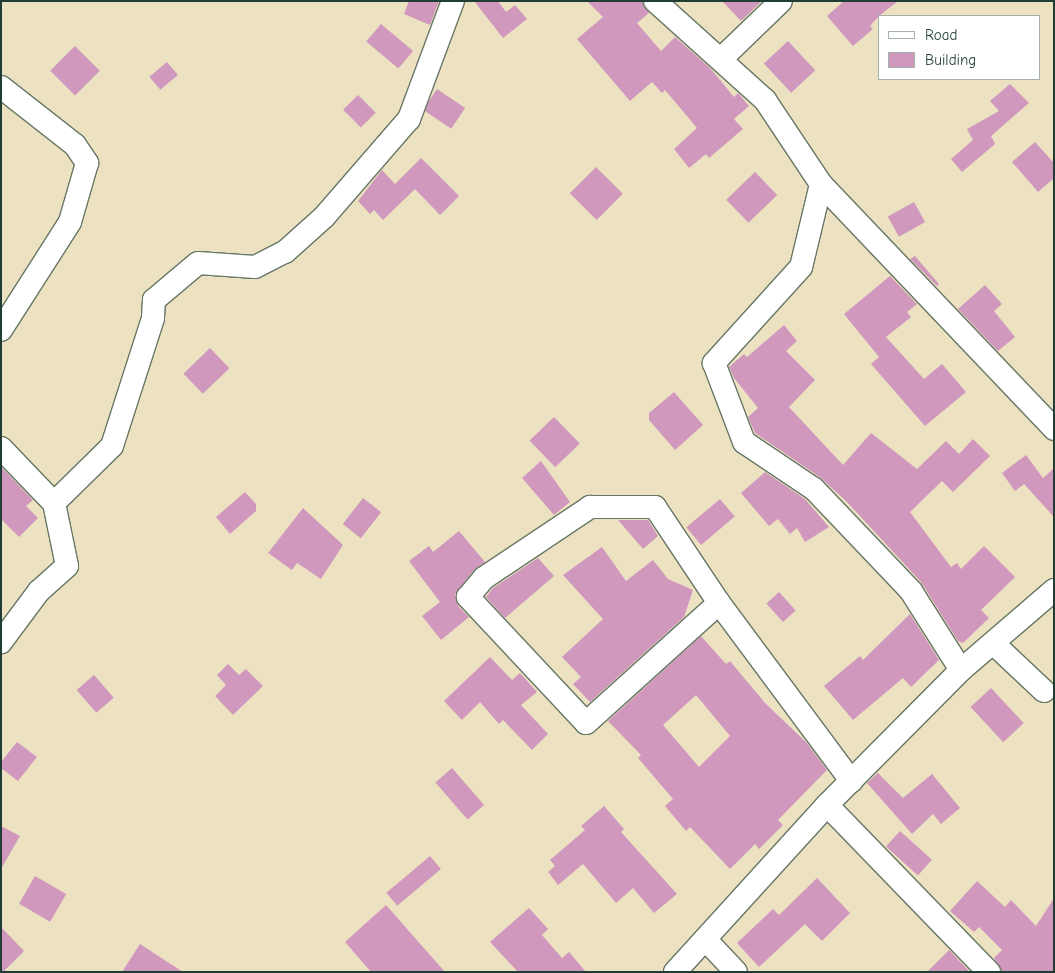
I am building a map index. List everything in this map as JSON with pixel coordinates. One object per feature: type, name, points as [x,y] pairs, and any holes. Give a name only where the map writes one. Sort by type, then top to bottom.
[{"type":"street","points":[[54,503],[112,446],[153,318],[154,300],[198,263],[255,267],[285,252],[324,217],[410,119],[453,1]]},
{"type":"street","points":[[655,1],[765,100],[821,184],[1054,428]]},
{"type":"street","points":[[721,59],[781,1]]},
{"type":"street","points":[[1,87],[75,145],[87,164],[70,222],[1,330]]},
{"type":"street","points":[[821,184],[802,267],[714,363],[744,442],[814,489],[911,591],[961,670]]},
{"type":"street","points":[[1,448],[54,503],[67,566],[39,591],[1,642]]},
{"type":"street","points":[[719,603],[586,724],[468,597],[484,578],[590,507],[655,508],[719,603],[851,781]]},
{"type":"street","points":[[675,972],[827,805],[961,670],[1054,590]]},
{"type":"street","points":[[993,643],[1044,691]]},
{"type":"street","points":[[827,805],[989,972]]},
{"type":"street","points":[[705,939],[736,972]]},
{"type":"building","points":[[409,1],[439,1],[430,25],[404,14]]},
{"type":"building","points":[[474,1],[498,1],[506,12],[515,5],[527,19],[503,38]]},
{"type":"building","points":[[587,1],[642,1],[649,13],[637,23],[661,51],[675,37],[711,69],[734,97],[738,93],[749,106],[734,119],[743,129],[709,158],[706,154],[689,168],[674,149],[697,128],[665,90],[662,93],[652,82],[630,101],[577,39],[603,17]]},
{"type":"building","points":[[722,1],[762,1],[741,21]]},
{"type":"building","points":[[844,1],[898,1],[878,15],[870,26],[873,29],[853,46],[827,16]]},
{"type":"building","points":[[381,24],[413,51],[398,69],[366,42]]},
{"type":"building","points":[[788,41],[815,70],[791,93],[764,64]]},
{"type":"building","points":[[75,46],[100,71],[75,95],[50,71]]},
{"type":"building","points":[[167,62],[178,75],[160,90],[149,77]]},
{"type":"building","points":[[1010,84],[1029,103],[991,136],[995,144],[962,172],[951,159],[973,140],[967,129],[999,111],[990,101]]},
{"type":"building","points":[[437,89],[465,108],[451,129],[423,110]]},
{"type":"building","points":[[358,95],[376,113],[361,128],[343,110]]},
{"type":"building","points":[[1035,142],[1054,163],[1054,178],[1038,192],[1012,162]]},
{"type":"building","points":[[421,158],[459,196],[440,215],[415,189],[383,220],[374,210],[370,214],[358,201],[382,170],[395,184]]},
{"type":"building","points":[[596,167],[623,194],[597,220],[570,193]]},
{"type":"building","points":[[755,172],[777,195],[748,223],[726,200]]},
{"type":"building","points":[[914,202],[925,222],[899,237],[888,217]]},
{"type":"building","points":[[915,256],[939,284],[937,286],[910,259]]},
{"type":"building","points":[[890,276],[917,304],[907,312],[911,317],[886,337],[924,379],[942,364],[966,392],[925,426],[871,364],[879,357],[844,314]]},
{"type":"building","points":[[985,285],[1002,304],[994,311],[1015,337],[998,351],[958,309]]},
{"type":"building","points":[[784,325],[797,341],[786,351],[815,380],[789,407],[843,465],[871,433],[917,469],[946,441],[959,454],[973,439],[990,456],[953,492],[942,481],[910,512],[951,567],[957,563],[961,569],[984,546],[1015,577],[981,610],[989,618],[963,643],[958,641],[921,582],[847,502],[821,478],[755,433],[748,417],[758,408],[734,378],[729,367],[744,354],[747,357]]},
{"type":"building","points":[[210,348],[229,368],[203,394],[183,374]]},
{"type":"building","points":[[674,392],[703,425],[675,450],[649,420],[649,413]]},
{"type":"building","points":[[554,417],[580,444],[555,467],[530,441]]},
{"type":"building","points":[[1026,455],[1043,478],[1054,468],[1054,517],[1024,484],[1015,491],[1002,473]]},
{"type":"building","points":[[541,461],[570,502],[554,515],[522,478]]},
{"type":"building","points":[[1,467],[33,500],[26,506],[38,518],[19,537],[1,519]]},
{"type":"building","points":[[765,472],[805,499],[829,527],[805,542],[797,528],[790,534],[778,519],[769,526],[741,493]]},
{"type":"building","points":[[245,492],[256,504],[256,511],[230,534],[216,517]]},
{"type":"building","points":[[363,498],[381,512],[361,538],[343,524]]},
{"type":"building","points":[[720,499],[735,517],[701,545],[686,527]]},
{"type":"building","points":[[303,508],[343,545],[321,579],[297,563],[292,570],[268,553]]},
{"type":"building","points":[[618,520],[648,520],[658,536],[643,549]]},
{"type":"building","points":[[459,531],[485,562],[474,570],[455,594],[458,606],[469,617],[441,640],[422,616],[440,602],[409,561],[429,546],[433,552]]},
{"type":"building","points":[[602,547],[626,581],[653,560],[668,579],[693,590],[684,617],[590,702],[573,684],[581,677],[562,657],[603,619],[563,575]]},
{"type":"building","points":[[538,558],[554,576],[505,618],[486,597],[493,588]]},
{"type":"building","points":[[779,592],[796,611],[783,622],[766,603]]},
{"type":"building","points":[[910,614],[939,660],[911,687],[903,678],[853,720],[824,686],[860,656],[863,660]]},
{"type":"building","points":[[701,636],[726,664],[730,661],[765,703],[806,742],[827,770],[778,820],[783,825],[759,849],[755,844],[730,869],[690,827],[686,831],[665,806],[673,799],[638,758],[641,755],[608,721]],"holes":[[[696,695],[730,736],[699,767],[663,725]]]},
{"type":"building","points":[[490,657],[512,680],[520,673],[537,692],[521,705],[548,734],[532,750],[503,720],[499,724],[480,702],[462,720],[444,701]]},
{"type":"building","points":[[228,664],[239,675],[246,669],[263,686],[233,715],[215,696],[226,685],[217,675]]},
{"type":"building","points":[[94,675],[114,698],[96,713],[77,690]]},
{"type":"building","points":[[991,688],[1024,723],[1003,742],[971,707]]},
{"type":"building","points":[[17,742],[37,757],[18,781],[1,768],[1,762]]},
{"type":"building","points":[[452,768],[484,805],[468,819],[435,782]]},
{"type":"building","points":[[878,773],[903,798],[932,774],[960,808],[941,824],[933,814],[912,834],[867,783]]},
{"type":"building","points":[[604,806],[624,829],[621,832],[677,894],[654,913],[633,888],[616,903],[583,864],[558,885],[548,872],[555,866],[550,860],[585,830],[581,826]]},
{"type":"building","points":[[1,826],[20,836],[1,869]]},
{"type":"building","points":[[900,831],[932,860],[918,875],[886,847]]},
{"type":"building","points":[[430,856],[441,869],[397,906],[386,893]]},
{"type":"building","points":[[35,876],[66,894],[50,922],[19,904]]},
{"type":"building","points":[[817,878],[850,913],[822,941],[805,924],[759,967],[737,943],[773,909],[779,915]]},
{"type":"building","points":[[977,881],[1005,907],[1011,900],[1036,926],[1054,898],[1054,972],[1002,972],[994,958],[1002,950],[979,927],[974,932],[950,911]]},
{"type":"building","points":[[386,905],[445,972],[371,972],[345,942]]},
{"type":"building","points":[[529,908],[548,929],[542,935],[562,958],[569,952],[586,972],[518,972],[490,942]]},
{"type":"building","points":[[1,927],[24,951],[3,972],[1,972]]},
{"type":"building","points":[[140,944],[183,972],[122,972]]},
{"type":"building","points":[[949,950],[970,972],[927,972]]}]
